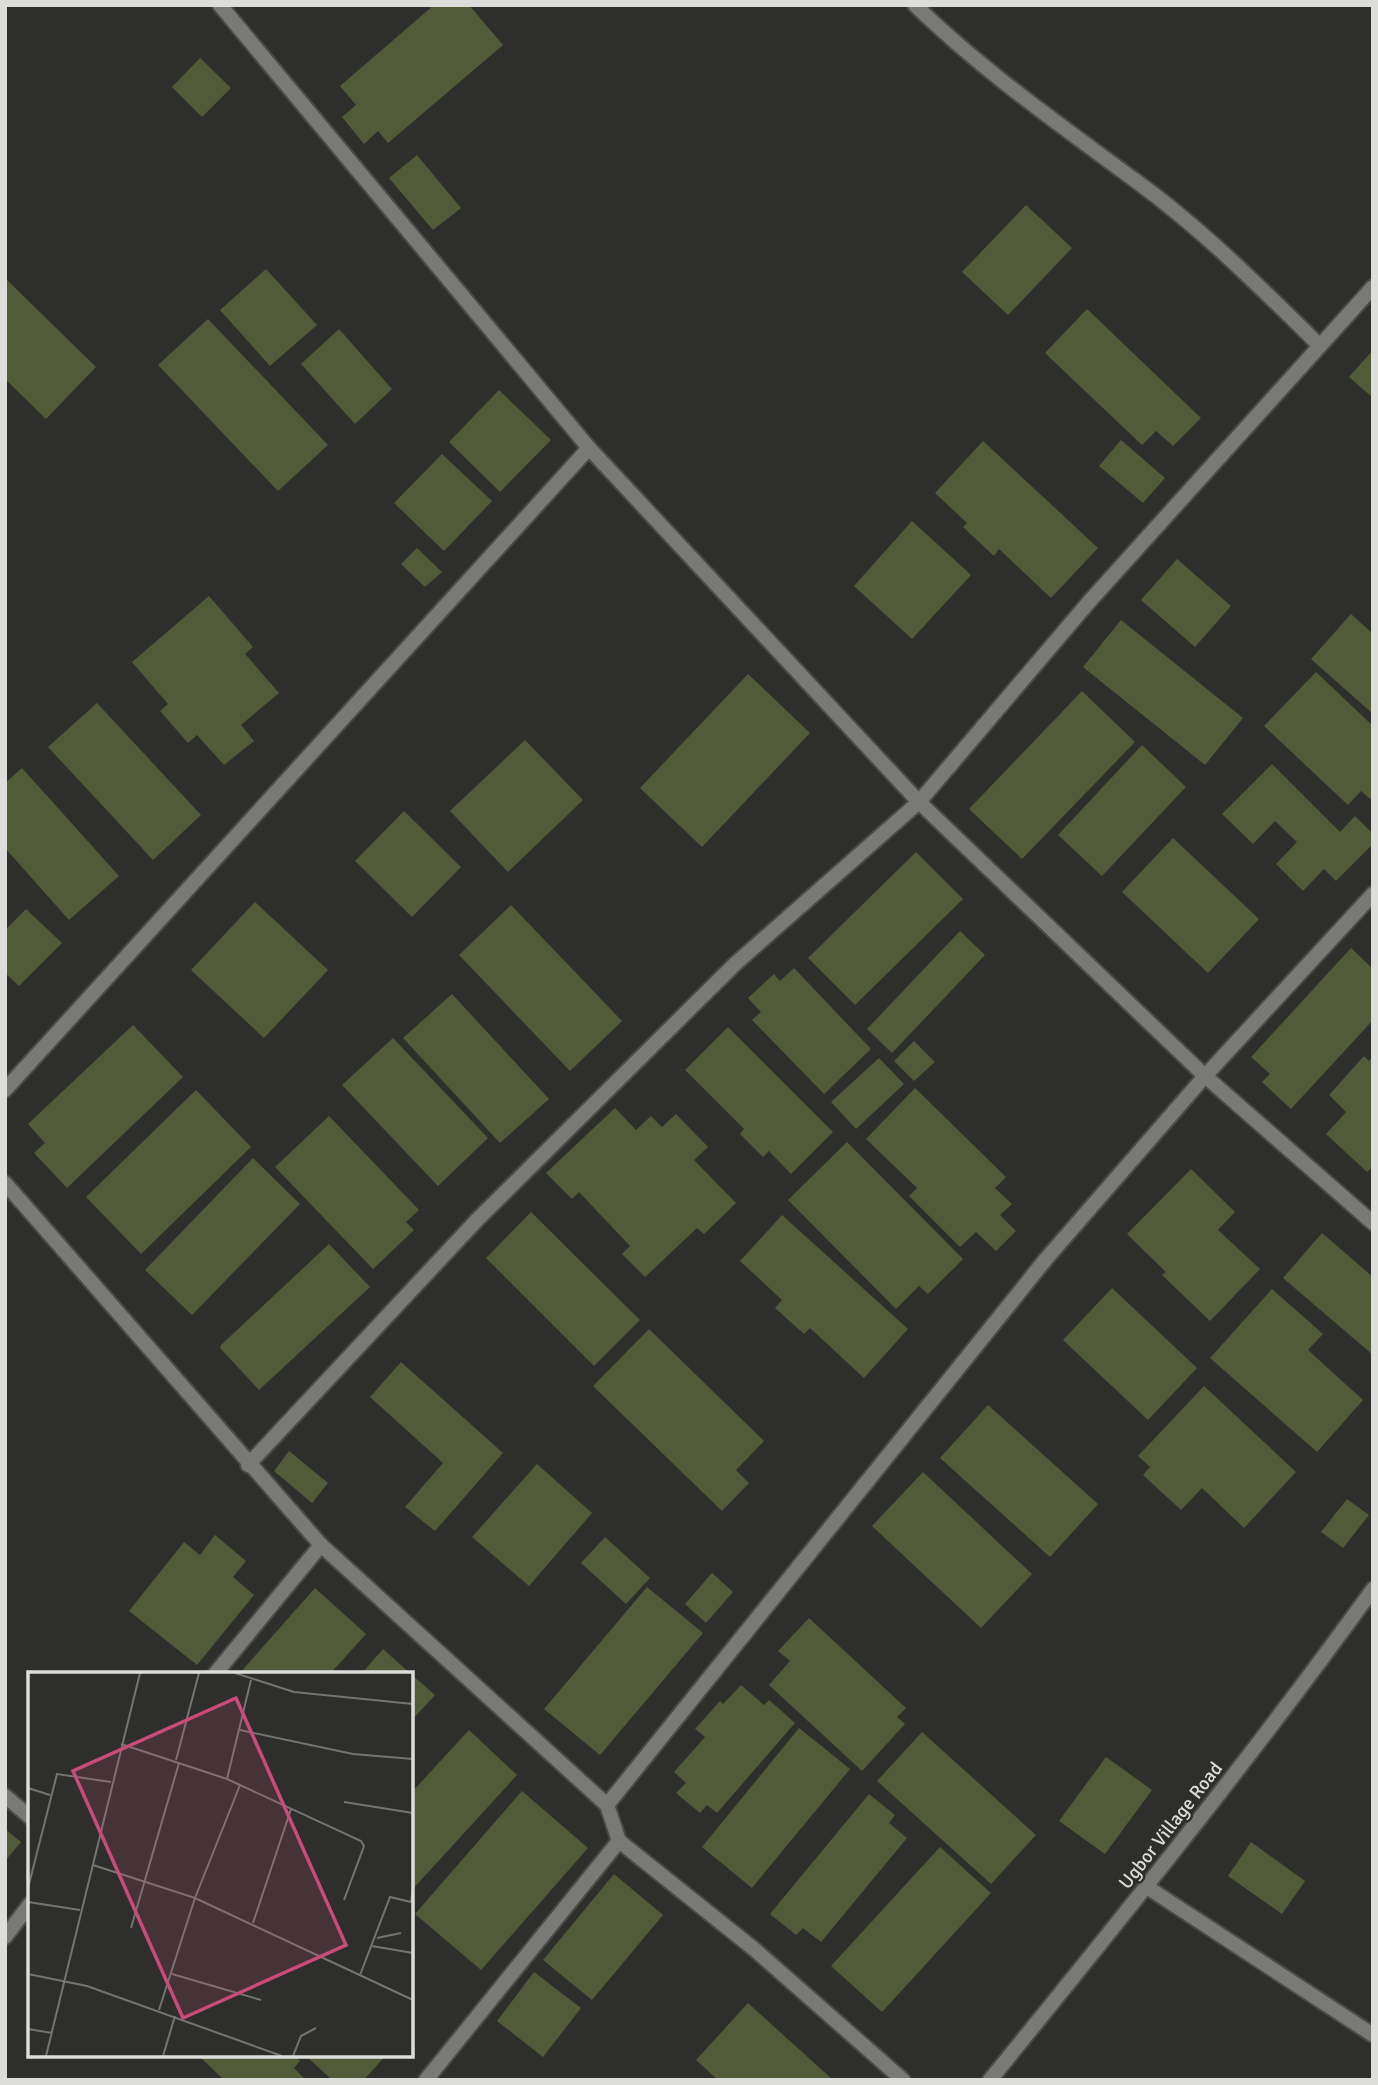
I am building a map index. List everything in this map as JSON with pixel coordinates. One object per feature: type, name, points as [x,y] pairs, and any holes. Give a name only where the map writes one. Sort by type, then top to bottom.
[{"type":"street","points":[[220,5],[589,448],[919,802],[1205,1076],[1373,1223]]},
{"type":"street","points":[[915,5],[986,69],[1137,181],[1218,247],[1318,344]]},
{"type":"street","points":[[248,1465],[476,1221],[725,974],[919,802],[1088,603],[1318,344],[1373,287]]},
{"type":"street","points":[[5,1090],[589,448]]},
{"type":"street","points":[[607,1805],[1045,1259],[1205,1076],[1373,894]]},
{"type":"street","points":[[5,1183],[248,1465],[321,1545],[607,1805],[619,1842],[754,1949],[903,2080]]},
{"type":"street","points":[[217,1672],[321,1545]]},
{"type":"street","name":"Ugbor Village Road","points":[[990,2080],[1147,1886],[1300,1689],[1373,1589]]},
{"type":"street","points":[[5,1796],[28,1815]]},
{"type":"street","points":[[426,2080],[619,1842]]},
{"type":"street","points":[[1147,1886],[1373,2035]]},
{"type":"street","points":[[5,1937],[28,1907]]},
{"type":"building","points":[[434,5],[469,5],[503,45],[388,143],[378,131],[364,144],[342,117],[356,105],[340,86]]},
{"type":"building","points":[[200,58],[231,88],[202,117],[172,87]]},
{"type":"building","points":[[417,155],[461,208],[433,230],[389,178]]},
{"type":"building","points":[[1026,205],[1072,248],[1008,315],[962,272]]},
{"type":"building","points":[[266,269],[317,325],[270,366],[220,310]]},
{"type":"building","points":[[5,278],[96,367],[46,419],[5,379]]},
{"type":"building","points":[[1087,309],[1201,418],[1173,446],[1156,431],[1142,445],[1045,353]]},
{"type":"building","points":[[208,319],[328,445],[278,491],[158,365]]},
{"type":"building","points":[[339,329],[392,389],[355,424],[301,364]]},
{"type":"building","points":[[1373,350],[1373,398],[1349,377]]},
{"type":"building","points":[[499,390],[551,440],[500,492],[449,442]]},
{"type":"building","points":[[1121,440],[1165,478],[1143,503],[1099,466]]},
{"type":"building","points":[[983,441],[1098,548],[1051,598],[999,549],[994,556],[963,527],[967,523],[935,493]]},
{"type":"building","points":[[442,454],[492,501],[444,551],[394,503]]},
{"type":"building","points":[[912,521],[971,575],[912,639],[854,586]]},
{"type":"building","points":[[417,548],[442,572],[425,587],[401,564]]},
{"type":"building","points":[[1177,559],[1231,606],[1195,647],[1141,600]]},
{"type":"building","points":[[209,596],[253,647],[245,654],[279,693],[241,725],[254,741],[224,765],[197,735],[188,743],[160,711],[168,704],[132,662]]},
{"type":"building","points":[[1351,614],[1373,634],[1373,714],[1311,659]]},
{"type":"building","points":[[1121,620],[1243,718],[1205,765],[1083,667]]},
{"type":"building","points":[[1316,672],[1373,726],[1373,796],[1370,799],[1361,791],[1348,805],[1264,726]]},
{"type":"building","points":[[748,674],[810,733],[702,847],[640,788]]},
{"type":"building","points":[[1082,691],[1135,742],[1022,859],[969,809]]},
{"type":"building","points":[[97,703],[201,815],[153,860],[48,747]]},
{"type":"building","points":[[525,740],[583,800],[508,872],[450,811]]},
{"type":"building","points":[[1142,745],[1186,787],[1102,876],[1058,835]]},
{"type":"building","points":[[1272,764],[1340,832],[1355,816],[1373,834],[1373,844],[1336,881],[1324,869],[1303,891],[1276,864],[1297,842],[1275,821],[1253,844],[1222,814]]},
{"type":"building","points":[[22,768],[119,876],[69,920],[5,848],[5,783]]},
{"type":"building","points":[[404,811],[461,867],[412,917],[355,861]]},
{"type":"building","points":[[1173,838],[1259,919],[1208,973],[1122,892]]},
{"type":"building","points":[[916,852],[963,899],[855,1005],[808,958]]},
{"type":"building","points":[[255,902],[328,970],[264,1038],[191,970]]},
{"type":"building","points":[[511,905],[622,1021],[570,1071],[459,955]]},
{"type":"building","points":[[26,909],[62,943],[19,986],[5,973],[5,930]]},
{"type":"building","points":[[960,931],[985,955],[892,1053],[867,1029]]},
{"type":"building","points":[[1351,948],[1373,969],[1373,1020],[1291,1109],[1262,1082],[1270,1074],[1251,1057]]},
{"type":"building","points":[[794,968],[871,1049],[824,1094],[752,1020],[761,1012],[748,998],[774,974],[780,981]]},
{"type":"building","points":[[452,994],[549,1099],[500,1143],[403,1038]]},
{"type":"building","points":[[133,1025],[183,1077],[67,1188],[34,1153],[45,1143],[28,1124]]},
{"type":"building","points":[[728,1027],[833,1132],[791,1174],[769,1151],[763,1157],[740,1134],[744,1129],[685,1070]]},
{"type":"building","points":[[393,1038],[488,1138],[438,1186],[342,1085]]},
{"type":"building","points":[[914,1041],[935,1062],[914,1081],[894,1061]]},
{"type":"building","points":[[1364,1056],[1369,1061],[1373,1056],[1373,1166],[1367,1172],[1326,1134],[1346,1112],[1329,1095]]},
{"type":"building","points":[[879,1058],[904,1084],[856,1129],[831,1102]]},
{"type":"building","points":[[915,1088],[1006,1177],[995,1188],[1012,1204],[1000,1215],[1016,1231],[996,1251],[976,1232],[960,1247],[909,1196],[917,1188],[866,1139]]},
{"type":"building","points":[[196,1090],[251,1147],[141,1254],[86,1197]]},
{"type":"building","points":[[615,1108],[636,1130],[651,1116],[662,1127],[676,1114],[708,1147],[694,1160],[736,1203],[704,1234],[697,1228],[645,1277],[622,1254],[630,1246],[579,1192],[572,1199],[546,1173]]},
{"type":"building","points":[[329,1116],[419,1210],[406,1222],[414,1230],[373,1269],[275,1167]]},
{"type":"building","points":[[847,1142],[963,1259],[928,1294],[919,1286],[896,1309],[788,1200]]},
{"type":"building","points":[[253,1158],[300,1204],[192,1315],[145,1270]]},
{"type":"building","points":[[1191,1169],[1235,1212],[1218,1230],[1260,1269],[1210,1321],[1162,1275],[1166,1272],[1127,1234]]},
{"type":"building","points":[[531,1212],[640,1320],[594,1366],[486,1258]]},
{"type":"building","points":[[782,1215],[908,1329],[864,1378],[810,1328],[804,1334],[775,1308],[782,1300],[740,1261]]},
{"type":"building","points":[[1322,1233],[1373,1277],[1373,1355],[1283,1278]]},
{"type":"building","points":[[329,1244],[370,1287],[259,1390],[220,1348],[221,1345]]},
{"type":"building","points":[[1112,1288],[1197,1368],[1148,1420],[1063,1340]]},
{"type":"building","points":[[1272,1289],[1323,1334],[1308,1350],[1363,1400],[1317,1452],[1210,1358]]},
{"type":"building","points":[[649,1329],[764,1441],[736,1470],[749,1483],[722,1511],[593,1386]]},
{"type":"building","points":[[401,1362],[503,1453],[435,1531],[405,1507],[443,1463],[370,1397]]},
{"type":"building","points":[[1204,1386],[1296,1472],[1244,1528],[1202,1488],[1181,1510],[1143,1475],[1150,1467],[1138,1456]]},
{"type":"building","points":[[988,1405],[1098,1504],[1050,1557],[940,1458]]},
{"type":"building","points":[[289,1451],[328,1483],[312,1503],[274,1471]]},
{"type":"building","points":[[537,1464],[592,1513],[529,1586],[472,1537]]},
{"type":"building","points":[[923,1472],[1032,1574],[981,1628],[872,1526]]},
{"type":"building","points":[[1347,1499],[1369,1515],[1343,1548],[1321,1532]]},
{"type":"building","points":[[215,1535],[246,1561],[233,1577],[254,1595],[197,1665],[129,1611],[184,1542],[200,1555]]},
{"type":"building","points":[[605,1537],[650,1578],[626,1604],[581,1563]]},
{"type":"building","points":[[712,1573],[733,1592],[706,1623],[685,1604]]},
{"type":"building","points":[[647,1587],[703,1633],[600,1755],[544,1709]]},
{"type":"building","points":[[315,1588],[366,1634],[332,1672],[241,1672]]},
{"type":"building","points":[[809,1618],[906,1708],[897,1717],[905,1724],[862,1771],[769,1685],[790,1661],[778,1651]]},
{"type":"building","points":[[383,1649],[409,1672],[363,1672]]},
{"type":"building","points":[[413,1676],[435,1695],[413,1719]]},
{"type":"building","points":[[741,1685],[764,1705],[769,1700],[795,1723],[717,1813],[707,1805],[700,1813],[676,1793],[686,1783],[674,1772],[705,1737],[695,1729],[720,1701],[723,1704]]},
{"type":"building","points":[[799,1728],[850,1769],[752,1888],[702,1847]]},
{"type":"building","points":[[469,1730],[517,1775],[413,1889],[413,1791]]},
{"type":"building","points":[[922,1732],[1036,1835],[991,1884],[877,1781]]},
{"type":"building","points":[[1106,1757],[1152,1790],[1105,1854],[1059,1821]]},
{"type":"building","points":[[522,1791],[588,1848],[481,1970],[415,1914]]},
{"type":"building","points":[[869,1794],[895,1815],[889,1823],[907,1838],[821,1942],[803,1928],[796,1935],[770,1914]]},
{"type":"building","points":[[5,1829],[21,1842],[5,1861]]},
{"type":"building","points":[[1251,1842],[1305,1881],[1282,1914],[1228,1876]]},
{"type":"building","points":[[940,1847],[991,1893],[882,2012],[831,1966]]},
{"type":"building","points":[[614,1874],[663,1915],[592,2000],[543,1960]]},
{"type":"building","points":[[534,1972],[581,2008],[543,2057],[497,2021]]},
{"type":"building","points":[[748,2003],[833,2080],[718,2080],[696,2060]]},
{"type":"building","points":[[200,2057],[296,2057],[300,2061],[294,2068],[306,2080],[224,2080]]},
{"type":"building","points":[[307,2057],[384,2057],[364,2080],[332,2080]]}]
